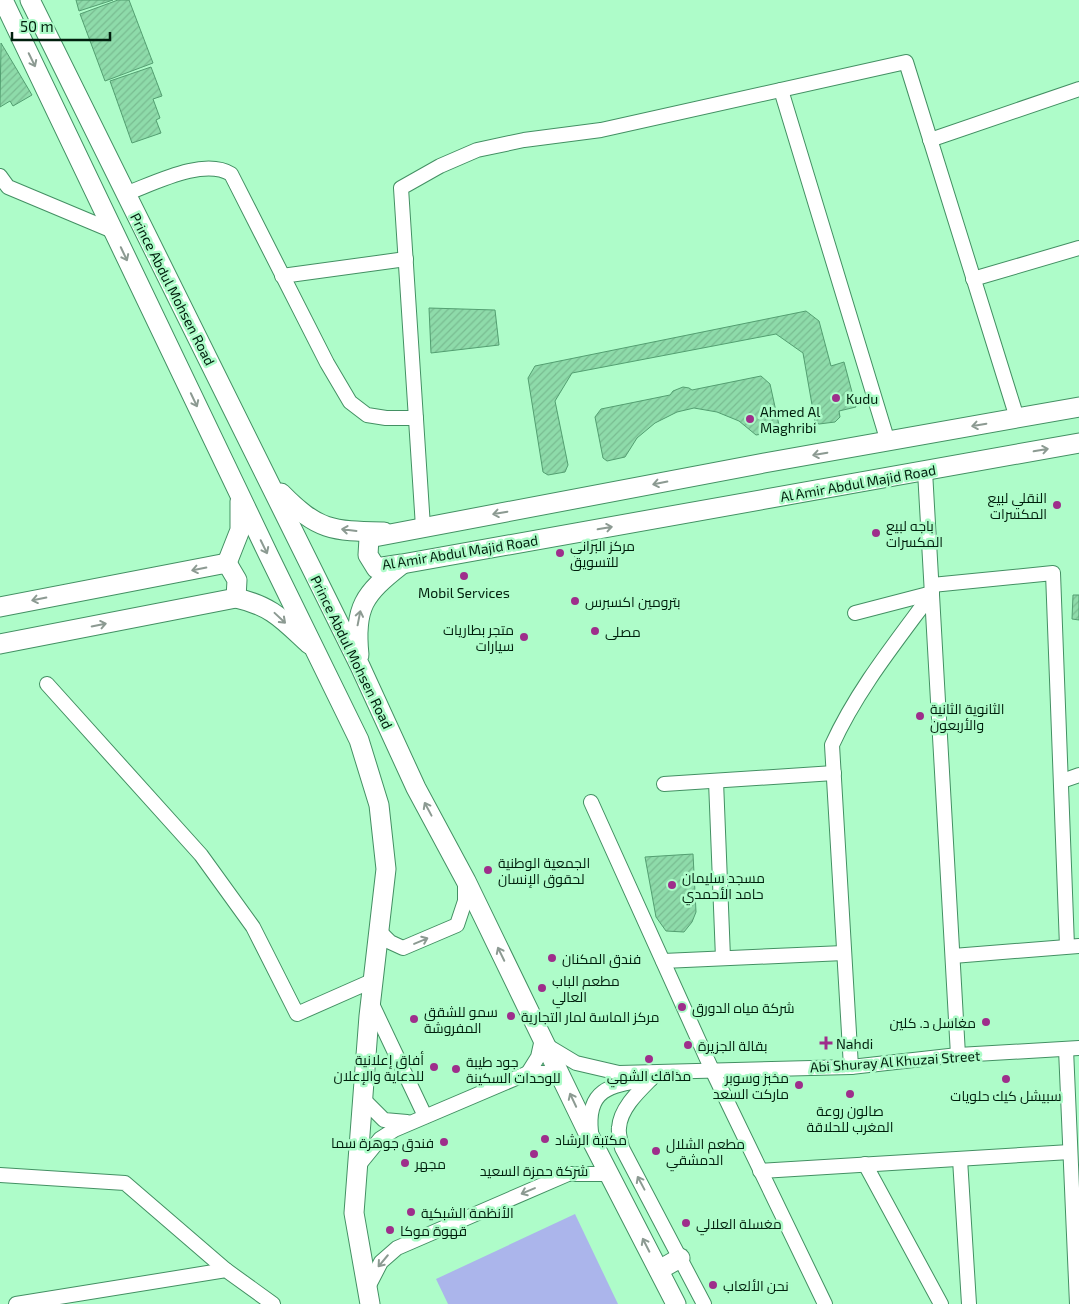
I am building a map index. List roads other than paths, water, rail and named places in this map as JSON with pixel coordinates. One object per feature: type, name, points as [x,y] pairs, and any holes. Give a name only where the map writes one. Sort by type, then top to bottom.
[{"type":"main road","name":"Prince Abdul Mohsen Road","points":[[3,0],[239,495],[359,740],[379,805],[386,869],[371,1002],[354,1213],[368,1298]]},
{"type":"main road","name":"Prince Abdul Mohsen Road","points":[[30,0],[360,666],[416,788],[466,881],[608,1174],[676,1304]]},
{"type":"main road","name":"Al Amir Abdul Majid Road","points":[[1079,407],[397,532],[369,538],[368,555],[376,568],[402,564],[1079,443]]},
{"type":"main road","points":[[268,480],[301,513],[323,527],[397,532]]},
{"type":"main road","points":[[227,563],[234,550],[240,530],[239,495]]},
{"type":"main road","points":[[227,563],[237,580],[236,598]]},
{"type":"main road","points":[[0,606],[227,563]]},
{"type":"main road","points":[[360,666],[356,631],[359,612],[369,593],[402,564]]},
{"type":"main road","points":[[0,644],[236,598],[256,603],[272,610],[317,652]]},
{"type":"main road","points":[[659,1270],[680,1258]]},
{"type":"street","points":[[423,527],[402,188],[440,166],[477,150],[515,142],[601,130],[906,62],[1016,418]]},
{"type":"street","points":[[930,140],[1079,89]]},
{"type":"street","points":[[780,90],[888,442]]},
{"type":"street","points":[[125,194],[197,169],[212,167],[231,174],[327,363],[350,402],[367,415],[386,418],[416,418]]},
{"type":"street","points":[[0,176],[8,187],[114,231]]},
{"type":"street","points":[[973,279],[1079,248]]},
{"type":"street","points":[[282,276],[406,259]]},
{"type":"street","points":[[925,471],[958,1055]]},
{"type":"street","points":[[855,613],[932,590],[1053,573],[1062,780],[1073,946],[953,956]]},
{"type":"street","points":[[850,1067],[832,746],[842,724],[881,661],[932,590]]},
{"type":"street","points":[[47,684],[201,855],[253,927],[297,1014],[374,980]]},
{"type":"street","points":[[664,784],[834,773]]},
{"type":"street","points":[[1062,780],[1079,775]]},
{"type":"street","points":[[716,780],[723,958]]},
{"type":"street","points":[[591,802],[712,1070],[825,1304]]},
{"type":"street","points":[[380,932],[390,942],[403,948],[457,925],[465,900],[466,881]]},
{"type":"street","points":[[663,961],[844,953]]},
{"type":"street","points":[[371,1002],[425,1116]]},
{"type":"street","points":[[528,1073],[538,1057],[544,1042],[576,1063],[619,1073],[712,1070]]},
{"type":"street","points":[[1072,1048],[1070,1152],[1076,1232],[1077,1304]]},
{"type":"street","name":"Abi Shuray Al Khuzai Street","points":[[712,1070],[850,1067],[958,1055],[1072,1048]]},
{"type":"street","points":[[592,1141],[589,1114],[594,1100],[606,1089],[651,1079],[712,1070]]},
{"type":"street","points":[[358,1166],[380,1139],[411,1122],[528,1073],[548,1073],[562,1078]]},
{"type":"street","points":[[651,1079],[636,1093],[626,1108],[619,1128],[622,1148],[704,1304]]},
{"type":"street","points":[[362,1099],[384,1120],[411,1122]]},
{"type":"street","points":[[760,1171],[1070,1152]]},
{"type":"street","points":[[960,1159],[968,1304]]},
{"type":"street","points":[[865,1164],[941,1304]]},
{"type":"street","points":[[368,1298],[381,1262],[398,1248],[568,1174],[608,1174]]},
{"type":"street","points":[[0,1176],[126,1183],[226,1270],[273,1304]]},
{"type":"street","points":[[16,1304],[48,1301],[226,1270]]},
{"type":"place","name":"Kudu","points":[[836,398]]},
{"type":"place","name":"Ahmed Al Maghribi","points":[[750,419]]},
{"type":"place","name":"النقلي لبيع المكسرات","points":[[1057,505]]},
{"type":"place","name":"باجه لبيع المكسرات","points":[[876,533]]},
{"type":"place","name":"مركز البراني للتسويق","points":[[560,553]]},
{"type":"place","name":"Mobil Services","points":[[464,576]]},
{"type":"place","name":"بترومين اكسبرس","points":[[575,601]]},
{"type":"place","name":"مصلى","points":[[595,631]]},
{"type":"place","name":"متجر بطاريات سيارات","points":[[524,637]]},
{"type":"place","name":"الثانوية الثانية والأربعون","points":[[920,716]]},
{"type":"place","name":"الجمعية الوطنية لحقوق الإنسان","points":[[488,870]]},
{"type":"place","name":"مسجد سليمان حامد الأحمدي","points":[[672,885]]},
{"type":"place","name":"فندق المكنان","points":[[552,958]]},
{"type":"place","name":"مطعم الباب العالي","points":[[542,988]]},
{"type":"place","name":"شركة مياه الدورق","points":[[682,1007]]},
{"type":"place","name":"مركز الماسة لمار التجارية","points":[[511,1016]]},
{"type":"place","name":"سمو للشقق المفروشة","points":[[414,1019]]},
{"type":"place","name":"مغاسل د. كلين","points":[[986,1022]]},
{"type":"place","name":"Nahdi","points":[[826,1043]]},
{"type":"place","name":"بقالة الجزيرة","points":[[688,1045]]},
{"type":"place","name":"مذاقك الشهي","points":[[649,1059]]},
{"type":"place","name":"أفاق إعلانية للدعاية والإعلان","points":[[434,1067]]},
{"type":"place","name":"جود طيبة للوحدات السكينة","points":[[456,1069]]},
{"type":"place","name":"سبيشل كيك حلويات","points":[[1006,1079]]},
{"type":"place","name":"مخبز وسوبر ماركت السعد","points":[[799,1085]]},
{"type":"place","name":"صالون روعة المغرب للحلاقة","points":[[850,1094]]},
{"type":"place","name":"مكتبة الرشاد","points":[[545,1139]]},
{"type":"place","name":"فندق جوهرة سما","points":[[444,1142]]},
{"type":"place","name":"مطعم الشلال الدمشقي","points":[[656,1151]]},
{"type":"place","name":"شركة حمزة السعيد","points":[[534,1154]]},
{"type":"place","name":"مجهر","points":[[405,1163]]},
{"type":"place","name":"الأنظمة الشبكية","points":[[411,1212]]},
{"type":"place","name":"مغسلة العلالي","points":[[686,1223]]},
{"type":"place","name":"قهوة موكا","points":[[390,1230]]},
{"type":"place","name":"نحن الألعاب","points":[[713,1285]]}]
